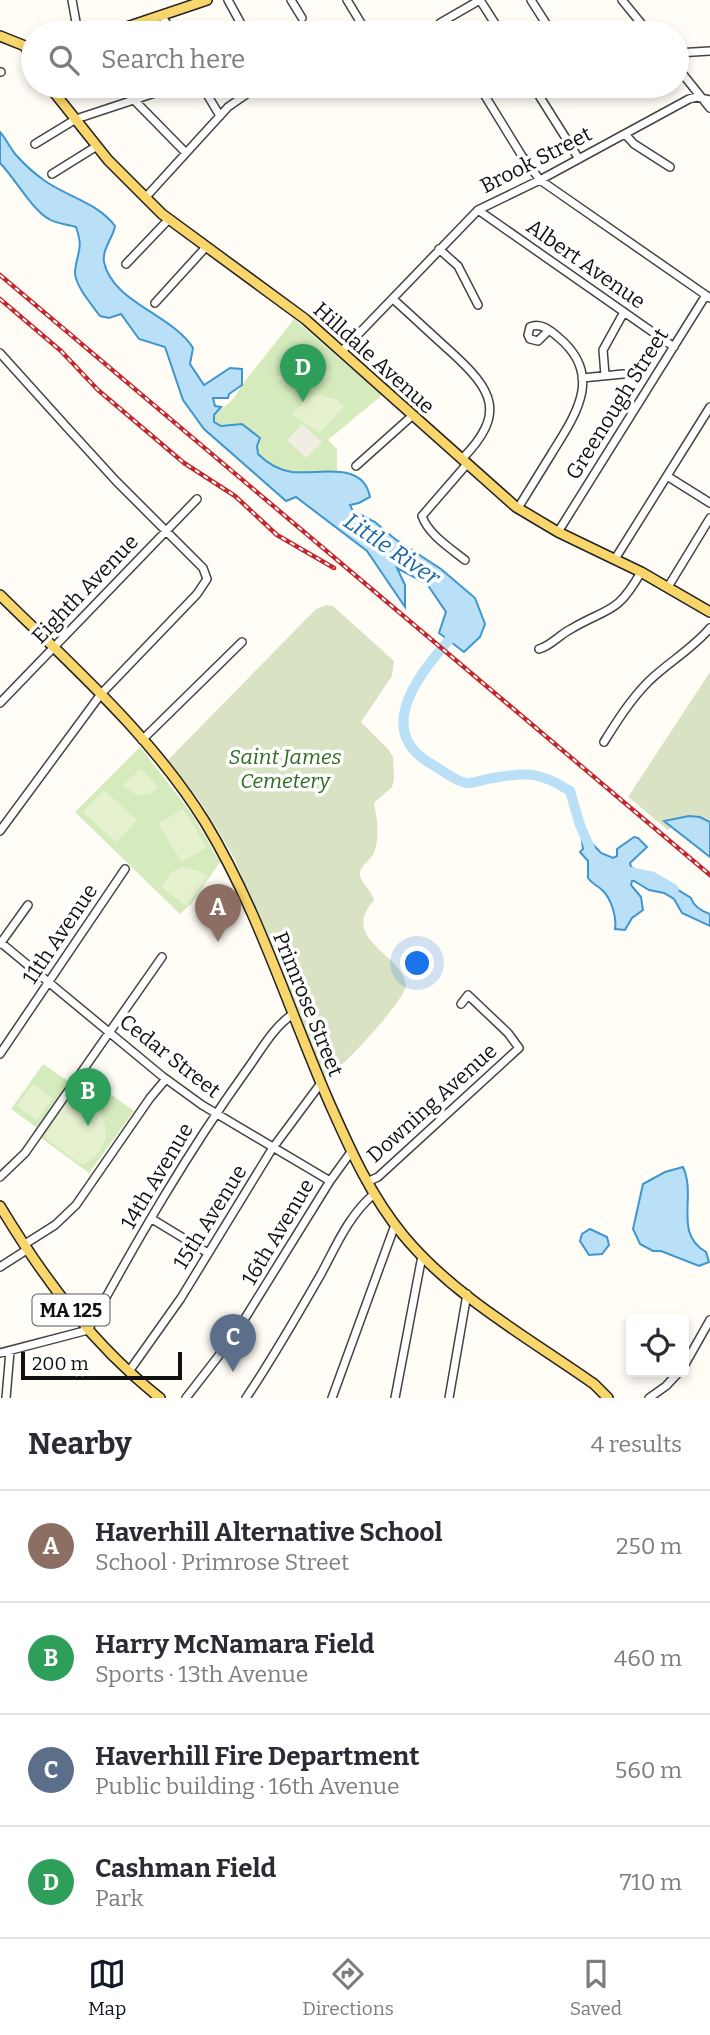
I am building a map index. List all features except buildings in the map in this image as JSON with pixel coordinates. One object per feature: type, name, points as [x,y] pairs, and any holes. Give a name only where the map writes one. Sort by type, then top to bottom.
[{"type":"main road","points":[[149,21],[207,0]]},
{"type":"main road","points":[[1,38],[21,44]]},
{"type":"main road","name":"Hilldale Avenue","points":[[59,98],[97,146],[145,198],[206,247],[291,308],[343,351],[518,508],[558,532],[641,572],[710,612]]},
{"type":"main road","name":"Primrose Street","points":[[2,600],[100,694],[165,766],[198,811],[228,862],[252,914],[351,1152],[395,1225],[422,1256],[467,1294],[594,1384],[608,1398]]},
{"type":"main road","name":"MA 125","points":[[0,1206],[56,1292],[88,1331],[160,1398]]},
{"type":"main road","points":[[142,1383],[149,1398]]},
{"type":"street","points":[[72,0],[76,21]]},
{"type":"street","points":[[228,0],[239,21]]},
{"type":"street","points":[[291,0],[302,18]]},
{"type":"street","points":[[347,0],[360,21]]},
{"type":"street","points":[[443,21],[480,0],[493,21]]},
{"type":"street","points":[[531,0],[544,21]]},
{"type":"street","points":[[622,0],[639,21]]},
{"type":"street","points":[[162,16],[165,21]]},
{"type":"street","points":[[689,52],[710,51]]},
{"type":"street","points":[[689,80],[706,99],[710,108]]},
{"type":"street","points":[[35,144],[76,119],[140,98]]},
{"type":"street","points":[[209,98],[220,116]]},
{"type":"street","points":[[145,198],[238,98]]},
{"type":"street","points":[[486,98],[540,180],[708,297]]},
{"type":"street","points":[[541,98],[579,159]]},
{"type":"street","name":"Brook Street","points":[[343,351],[478,210],[540,180],[688,99],[706,99]]},
{"type":"street","points":[[134,100],[186,153]]},
{"type":"street","points":[[625,134],[634,144],[670,167]]},
{"type":"street","points":[[52,174],[97,146]]},
{"type":"street","name":"Albert Avenue","points":[[478,210],[674,347]]},
{"type":"street","points":[[126,264],[169,219]]},
{"type":"street","points":[[155,303],[206,247]]},
{"type":"street","points":[[439,248],[458,266],[478,305]]},
{"type":"street","name":"Greenough Street","points":[[558,532],[708,297]]},
{"type":"street","points":[[393,299],[473,372],[486,391],[489,408],[486,429],[465,462],[422,516],[423,521],[440,539],[465,560]]},
{"type":"street","points":[[605,375],[603,350],[624,312]]},
{"type":"street","points":[[518,508],[577,412],[582,398],[582,378],[572,352],[548,330]]},
{"type":"street","points":[[0,831],[100,694],[197,594],[207,579],[203,568],[164,531],[1,357]]},
{"type":"street","points":[[582,378],[623,374]]},
{"type":"street","points":[[615,559],[710,407]]},
{"type":"street","points":[[356,466],[413,415]]},
{"type":"street","points":[[667,475],[710,503]]},
{"type":"street","name":"Eighth Avenue","points":[[0,703],[197,499]]},
{"type":"street","points":[[667,587],[710,518]]},
{"type":"street","points":[[539,649],[547,647],[586,620],[604,614],[618,605],[629,593],[641,572]]},
{"type":"street","points":[[604,742],[617,720],[649,681],[687,652],[710,628]]},
{"type":"street","points":[[142,740],[242,642]]},
{"type":"street","name":"11th Avenue","points":[[0,1054],[125,869]]},
{"type":"street","points":[[0,942],[28,905]]},
{"type":"street","name":"Cedar Street","points":[[0,942],[166,1079],[216,1114],[330,1181]]},
{"type":"street","points":[[0,1177],[25,1153],[162,957]]},
{"type":"street","name":"Downing Avenue","points":[[367,1182],[379,1177],[519,1048],[508,1033],[468,995],[461,1004]]},
{"type":"street","name":"14th Avenue","points":[[88,1331],[216,1114],[272,1034],[293,1014]]},
{"type":"street","points":[[0,1267],[55,1225],[76,1205],[166,1079]]},
{"type":"street","name":"15th Avenue","points":[[130,1370],[160,1328],[273,1147],[321,1083]]},
{"type":"street","name":"16th Avenue","points":[[186,1398],[252,1309],[330,1181],[351,1152]]},
{"type":"street","name":"Downing Avenue","points":[[246,1398],[295,1319],[346,1228],[361,1205],[374,1194]]},
{"type":"street","points":[[152,1219],[208,1253]]},
{"type":"street","points":[[332,1398],[395,1225]]},
{"type":"street","points":[[395,1398],[422,1256]]},
{"type":"street","points":[[449,1398],[467,1294]]},
{"type":"street","points":[[689,1357],[710,1320]]},
{"type":"street","points":[[0,1353],[88,1331]]},
{"type":"street","points":[[6,1398],[10,1351]]},
{"type":"street","points":[[649,1398],[674,1377]]},
{"type":"green space","points":[[294,319],[382,395],[328,440],[337,449],[337,474],[317,477],[271,469],[210,420],[211,412],[226,406],[233,399]]},
{"type":"green space","points":[[301,347],[331,373],[318,386],[305,391],[292,388],[277,378]]},
{"type":"green space","points":[[319,395],[337,400],[344,406],[320,433],[292,414],[307,399]]},
{"type":"green space","name":"Saint James Cemetery","points":[[333,606],[394,661],[392,676],[361,722],[393,757],[394,779],[392,787],[374,803],[376,847],[360,876],[374,900],[365,914],[364,926],[368,937],[396,965],[403,975],[406,987],[370,1036],[325,1079],[232,854],[199,800],[168,760],[316,609]]},
{"type":"green space","points":[[710,672],[710,829],[675,824],[668,830],[628,797]]},
{"type":"green space","points":[[140,747],[192,814],[220,862],[191,904],[180,914],[75,812]]},
{"type":"green space","points":[[141,769],[158,787],[152,793],[138,796],[123,785]]},
{"type":"green space","points":[[104,790],[137,820],[116,842],[83,812]]},
{"type":"green space","points":[[183,809],[207,847],[182,862],[158,824]]},
{"type":"green space","points":[[183,867],[208,877],[187,906],[161,887],[172,872]]},
{"type":"green space","points":[[43,1064],[102,1104],[109,1093],[134,1111],[89,1173],[33,1132],[36,1127],[11,1109]]},
{"type":"green space","points":[[33,1084],[53,1098],[37,1120],[17,1106]]},
{"type":"green space","points":[[73,1093],[95,1107],[102,1116],[105,1127],[102,1148],[82,1165],[47,1139],[46,1134]]},
{"type":"shaded area","points":[[302,424],[322,442],[306,458],[287,440]]},
{"type":"water","points":[[0,132],[16,155],[37,175],[100,212],[115,226],[104,257],[109,276],[130,298],[184,336],[193,348],[190,364],[204,385],[230,368],[242,369],[242,385],[229,394],[228,398],[213,398],[215,406],[221,407],[214,415],[214,422],[221,426],[242,424],[260,438],[258,454],[278,468],[292,472],[338,472],[359,478],[366,485],[370,497],[350,505],[353,511],[375,522],[395,539],[441,569],[475,598],[485,624],[480,637],[464,652],[439,633],[446,612],[427,584],[397,568],[405,585],[405,607],[367,551],[296,497],[286,501],[204,429],[183,400],[165,347],[139,339],[121,314],[109,318],[100,316],[84,295],[75,277],[80,246],[76,227],[52,221],[30,201],[0,163]]},
{"type":"water","points":[[689,816],[710,822],[710,857],[664,821]]},
{"type":"water","points":[[586,837],[601,853],[613,858],[617,856],[617,849],[634,837],[638,838],[647,847],[630,863],[631,867],[691,898],[698,908],[710,914],[710,926],[682,913],[674,899],[664,893],[649,890],[632,881],[631,885],[641,897],[643,910],[632,918],[625,930],[615,929],[611,903],[602,890],[588,878],[588,861],[580,852],[583,849],[582,841]]},
{"type":"water","points":[[683,1167],[687,1178],[690,1235],[706,1252],[709,1262],[699,1266],[640,1244],[633,1229],[643,1184],[665,1172]]},
{"type":"water","points":[[590,1229],[607,1237],[609,1245],[602,1254],[589,1255],[580,1241],[582,1234]]},
{"type":"waterway","name":"Little River","points":[[456,632],[430,663],[408,699],[404,717],[405,735],[414,751],[463,782],[525,774],[542,777],[560,785],[570,791],[590,848]]},
{"type":"waterway","name":"Little River","points":[[630,872],[653,877],[674,889]]},
{"type":"railway","points":[[0,275],[710,875]]},
{"type":"railway","points":[[0,299],[61,351],[98,390],[184,463],[235,496],[277,535],[334,568]]},
{"type":"place","name":"Cashman Field","points":[[303,402]]},
{"type":"place","name":"Haverhill Alternative School","points":[[218,942]]},
{"type":"place","name":"Harry McNamara Field","points":[[88,1126]]},
{"type":"place","name":"Haverhill Fire Department","points":[[233,1372]]}]
